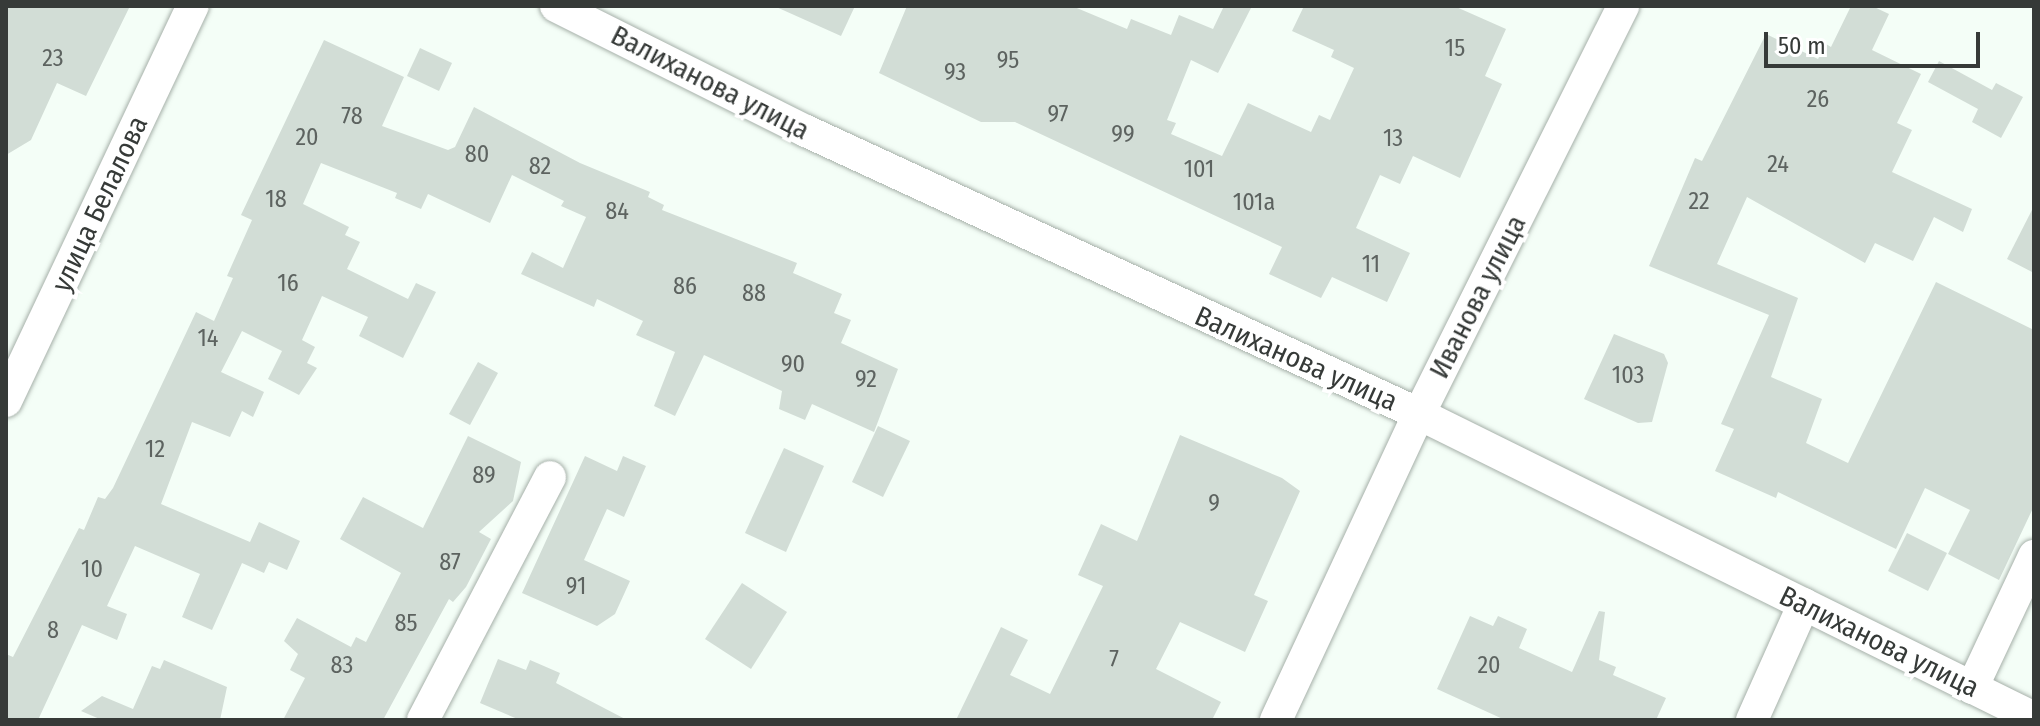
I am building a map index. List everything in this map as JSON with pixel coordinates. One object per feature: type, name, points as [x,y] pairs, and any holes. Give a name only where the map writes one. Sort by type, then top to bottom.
[{"type":"street","name":"улица Белалова","points":[[6,401],[193,6]]},
{"type":"street","name":"Валиханова улица","points":[[556,6],[806,131],[1419,414],[2034,718]]},
{"type":"street","name":"Иванова улица","points":[[1276,720],[1419,414],[1623,6]]},
{"type":"street","points":[[423,720],[550,477]]},
{"type":"street","points":[[1972,688],[2034,556]]},
{"type":"street","points":[[1752,720],[1804,604]]},
{"type":"building","points":[[6,6],[130,6],[86,96],[57,83],[31,140],[6,155]]},
{"type":"building","points":[[774,6],[855,6],[841,36]]},
{"type":"building","points":[[907,6],[1072,6],[1127,29],[1131,19],[1171,35],[1179,15],[1213,29],[1224,6],[1252,6],[1218,73],[1191,60],[1167,120],[1176,123],[1171,134],[1222,156],[1248,103],[1311,132],[1319,115],[1330,120],[1354,68],[1331,57],[1334,50],[1292,31],[1304,6],[1454,6],[1506,29],[1485,76],[1502,84],[1460,178],[1413,156],[1400,184],[1380,175],[1356,228],[1410,253],[1387,302],[1332,277],[1321,298],[1269,274],[1282,247],[1015,122],[981,122],[879,73]]},
{"type":"building","points":[[1851,6],[1872,6],[1889,14],[1872,50],[1921,74],[1897,123],[1912,130],[1892,172],[1972,209],[1963,232],[1934,217],[1913,261],[1875,243],[1865,263],[1747,197],[1717,264],[1798,298],[1771,377],[1822,399],[1806,443],[1848,463],[1936,282],[2034,330],[2034,506],[1999,580],[1948,554],[1970,510],[1925,488],[1896,549],[1778,492],[1776,498],[1715,471],[1734,429],[1721,424],[1769,315],[1649,266],[1695,158],[1702,161],[1766,34],[1818,59],[1826,44],[1831,47]]},
{"type":"building","points":[[324,40],[404,77],[382,126],[448,150],[455,147],[474,107],[580,163],[650,192],[648,197],[664,205],[662,210],[797,263],[793,273],[842,294],[834,313],[851,320],[841,343],[898,369],[874,432],[812,404],[805,420],[779,409],[782,391],[704,355],[675,416],[654,406],[675,352],[636,335],[643,321],[597,299],[594,307],[521,274],[532,252],[563,268],[586,217],[561,206],[564,201],[512,175],[490,223],[428,194],[421,209],[395,198],[397,193],[321,163],[303,204],[349,227],[345,235],[360,242],[347,269],[408,299],[416,283],[436,292],[403,358],[359,336],[368,317],[322,296],[302,340],[315,347],[307,363],[317,368],[299,395],[268,379],[282,351],[242,331],[221,372],[264,392],[253,417],[242,411],[230,437],[192,422],[161,504],[250,542],[259,522],[300,541],[287,570],[269,562],[264,573],[242,563],[212,630],[182,617],[200,574],[135,546],[107,606],[127,614],[117,640],[82,625],[38,720],[6,720],[6,654],[13,657],[79,528],[84,530],[98,497],[105,499],[113,488],[196,312],[214,321],[233,278],[227,276],[252,220],[241,215]]},
{"type":"building","points":[[420,48],[452,63],[439,91],[407,76]]},
{"type":"building","points":[[1939,61],[1992,90],[1996,83],[2023,97],[2001,138],[1972,122],[1978,109],[1928,82]]},
{"type":"building","points":[[2034,206],[2034,273],[2007,259]]},
{"type":"building","points":[[1614,334],[1664,354],[1668,363],[1652,422],[1638,423],[1584,399]]},
{"type":"building","points":[[478,362],[498,373],[470,425],[449,414]]},
{"type":"building","points":[[878,426],[910,441],[883,497],[852,482]]},
{"type":"building","points":[[1180,435],[1282,478],[1300,491],[1254,595],[1268,601],[1245,652],[1180,622],[1156,669],[1221,702],[1212,720],[956,720],[1001,627],[1028,640],[1010,675],[1050,694],[1103,586],[1078,575],[1101,524],[1137,541]]},
{"type":"building","points":[[468,436],[521,462],[513,501],[479,532],[491,539],[466,587],[453,602],[449,599],[383,720],[283,720],[305,678],[290,670],[298,654],[284,641],[297,618],[351,647],[356,637],[366,642],[401,573],[340,539],[363,497],[423,528]]},
{"type":"building","points":[[784,448],[824,466],[786,552],[745,533]]},
{"type":"building","points":[[585,456],[617,471],[623,456],[646,466],[624,517],[607,509],[584,560],[630,581],[615,614],[597,626],[522,593]]},
{"type":"building","points":[[1907,533],[1947,553],[1928,591],[1888,571]]},
{"type":"building","points":[[742,583],[787,612],[751,669],[705,639]]},
{"type":"building","points":[[1599,611],[1605,612],[1599,660],[1616,667],[1613,675],[1666,698],[1656,720],[1505,720],[1437,689],[1470,616],[1493,626],[1498,616],[1527,629],[1519,648],[1572,672]]},
{"type":"building","points":[[498,659],[526,670],[530,660],[560,673],[556,683],[627,720],[520,720],[480,703]]},
{"type":"building","points":[[164,660],[227,687],[220,720],[102,720],[81,711],[102,696],[133,709],[152,666],[160,669]]}]
